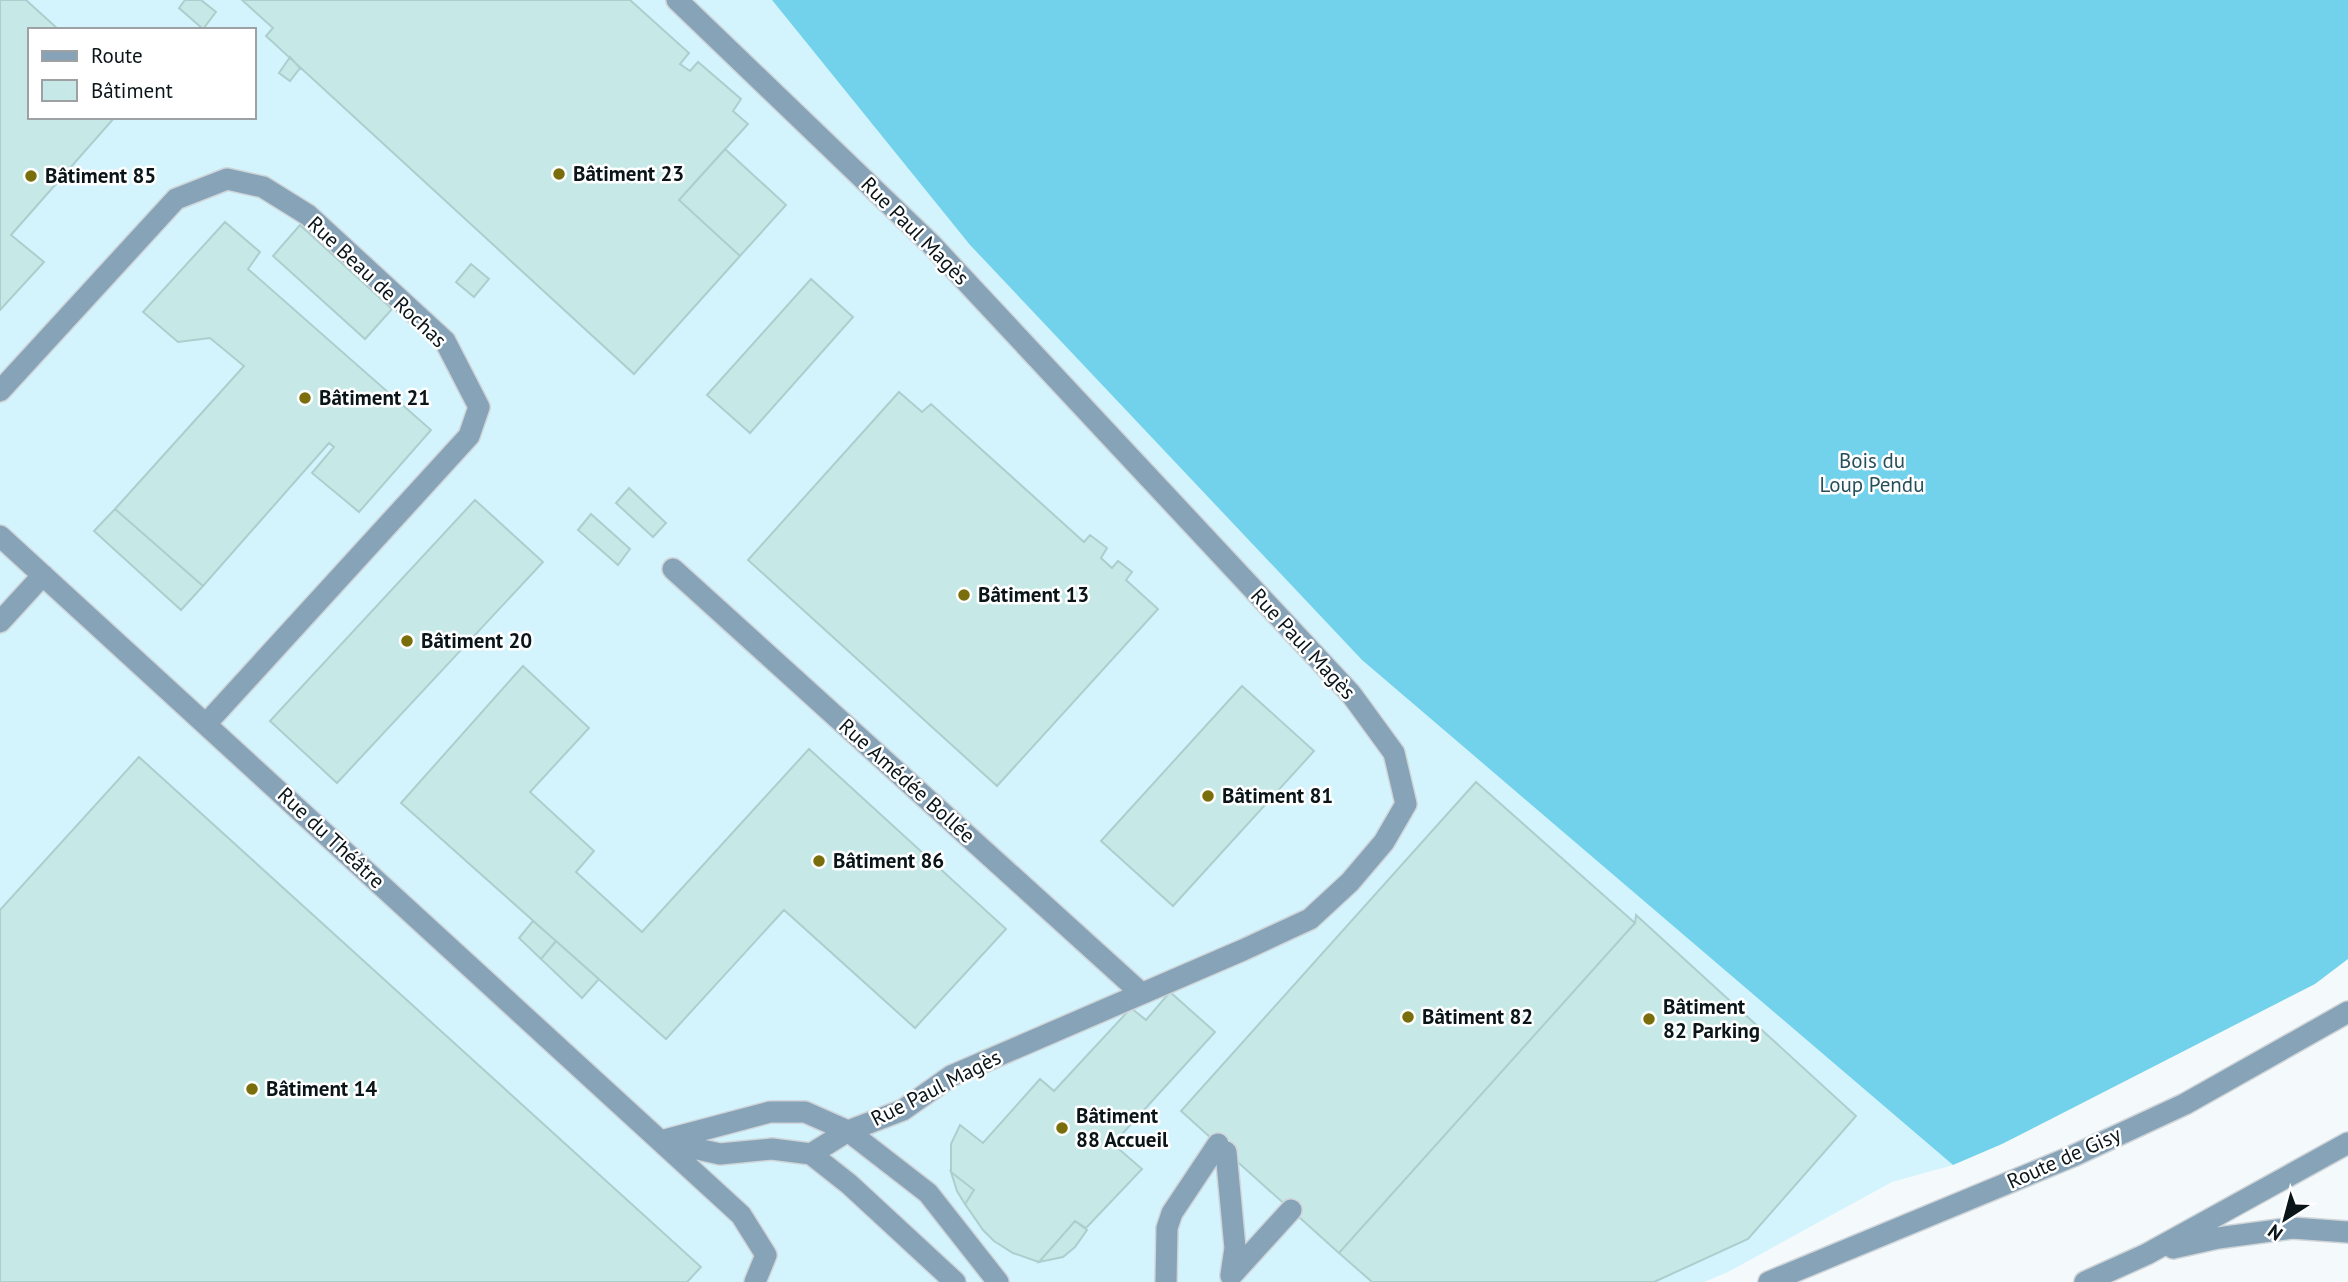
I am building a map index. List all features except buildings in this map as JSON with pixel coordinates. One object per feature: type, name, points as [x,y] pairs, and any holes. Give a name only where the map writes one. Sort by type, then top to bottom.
[{"type":"street","name":"Rue Paul Magès","points":[[677,0],[931,244],[1351,694],[1394,753],[1406,804],[1384,842],[1350,882],[1310,919],[951,1076],[903,1110],[848,1130],[811,1154]]},
{"type":"street","name":"Rue Beau de Rochas","points":[[0,391],[176,199],[227,180],[263,187],[308,215],[445,341],[479,407],[469,436],[206,724]]},
{"type":"street","name":"Rue du Théâtre","points":[[0,536],[661,1140]]},
{"type":"street","name":"Rue Amédée Bollée","points":[[673,569],[1142,993]]},
{"type":"street","points":[[0,622],[43,575]]},
{"type":"street","name":"Route de Gisy","points":[[1769,1282],[2073,1156],[2185,1104],[2348,1012]]},
{"type":"street","points":[[661,1140],[770,1112],[805,1112],[848,1130],[928,1193],[998,1282]]},
{"type":"street","points":[[661,1140],[720,1154],[772,1149],[811,1154],[849,1184],[955,1282]]},
{"type":"street","points":[[661,1140],[741,1215],[766,1255],[755,1282]]},
{"type":"street","points":[[2085,1282],[2147,1254],[2348,1143]]},
{"type":"street","points":[[1166,1282],[1167,1228],[1172,1213],[1222,1148],[1235,1248],[1228,1279]]},
{"type":"street","points":[[1228,1279],[1291,1210]]},
{"type":"street","points":[[2147,1254],[2218,1238],[2292,1228],[2348,1232]]},
{"type":"shaded area","points":[[0,0],[772,0],[970,245],[1362,660],[1953,1165],[1892,1182],[1728,1272],[1704,1282],[0,1282]]},
{"type":"green space","name":"Bois du Loup Pendu","points":[[772,0],[2348,0],[2348,959],[2315,984],[2002,1144],[1953,1165],[1362,660],[970,245]]},
{"type":"place","name":"Bâtiment 23","points":[[559,174]]},
{"type":"place","name":"Bâtiment 85","points":[[31,176]]},
{"type":"place","name":"Bâtiment 21","points":[[305,398]]},
{"type":"place","name":"Bâtiment 13","points":[[964,595]]},
{"type":"place","name":"Bâtiment 20","points":[[407,641]]},
{"type":"place","name":"Bâtiment 81","points":[[1208,796]]},
{"type":"place","name":"Bâtiment 86","points":[[819,861]]},
{"type":"place","name":"Bâtiment 82","points":[[1408,1017]]},
{"type":"place","name":"Bâtiment 82 Parking","points":[[1649,1019]]},
{"type":"place","name":"Bâtiment 14","points":[[252,1089]]},
{"type":"place","name":"Bâtiment 88 Accueil","points":[[1062,1128]]}]
